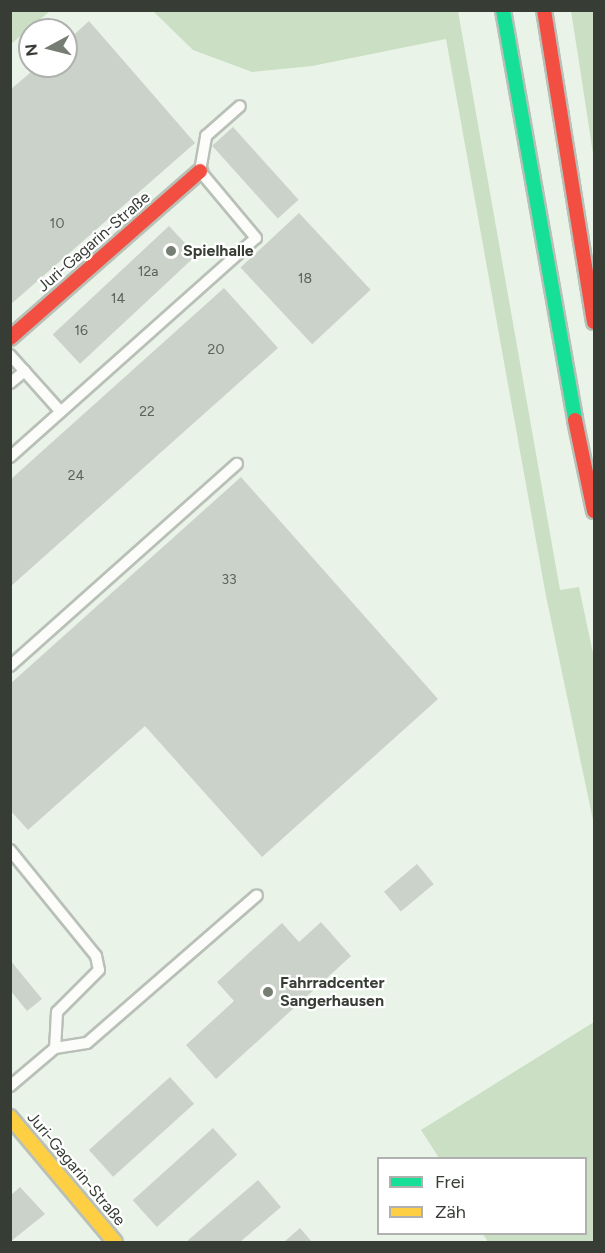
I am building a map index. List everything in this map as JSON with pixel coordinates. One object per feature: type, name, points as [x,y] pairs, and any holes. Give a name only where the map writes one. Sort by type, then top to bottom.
[{"type":"main road","points":[[503,10],[556,327],[594,511]]},
{"type":"main road","points":[[544,10],[594,322]]},
{"type":"main road","name":"Juri-Gagarin-Straße","points":[[10,338],[200,171]]},
{"type":"main road","name":"Juri-Gagarin-Straße","points":[[10,1117],[115,1242]]},
{"type":"lane","points":[[10,457],[255,238],[200,171],[206,136],[240,106]]},
{"type":"lane","points":[[10,355],[61,412]]},
{"type":"lane","points":[[10,383],[25,370]]},
{"type":"lane","points":[[10,666],[237,464]]},
{"type":"lane","points":[[10,850],[96,956],[99,970],[57,1012],[55,1048]]},
{"type":"lane","points":[[10,1086],[55,1048],[87,1043],[256,895]]},
{"type":"green space","points":[[11,10],[50,10],[42,18],[18,18],[18,38],[11,44]]},
{"type":"green space","points":[[153,11],[458,11],[560,590],[579,587],[594,658],[594,825],[546,596],[446,39],[312,66],[252,72],[193,50]]},
{"type":"green space","points":[[571,11],[594,11],[594,160],[577,49]]},
{"type":"green space","points":[[594,1022],[594,1242],[488,1242],[484,1235],[587,1235],[587,1157],[438,1157],[421,1130]]},
{"type":"building","points":[[89,21],[195,143],[10,305],[10,90],[24,78],[78,78],[78,31]]},
{"type":"building","points":[[233,127],[299,200],[278,219],[212,146]]},
{"type":"building","points":[[299,213],[371,290],[312,344],[240,268]]},
{"type":"building","points":[[169,226],[196,255],[80,364],[53,334]]},
{"type":"building","points":[[224,288],[278,348],[10,587],[10,480]]},
{"type":"building","points":[[241,477],[438,699],[262,857],[145,726],[28,830],[10,810],[10,684]]},
{"type":"building","points":[[417,864],[434,884],[401,912],[384,892]]},
{"type":"building","name":"Fahrradcenter Sangerhausen","points":[[321,922],[351,956],[216,1079],[186,1045],[234,1001],[217,982],[282,923],[299,942]]},
{"type":"building","points":[[10,960],[42,999],[27,1011],[10,990]]},
{"type":"building","points":[[170,1077],[194,1104],[113,1177],[89,1150]]},
{"type":"building","points":[[213,1128],[237,1155],[157,1227],[133,1200]]},
{"type":"building","points":[[258,1180],[281,1207],[240,1242],[186,1242]]},
{"type":"building","points":[[20,1187],[45,1214],[10,1242],[10,1196]]},
{"type":"building","points":[[300,1228],[312,1242],[284,1242]]},
{"type":"traffic: fast","points":[[503,10],[575,420]]},
{"type":"traffic: slow","points":[[10,1117],[115,1242]]},
{"type":"traffic: jam","points":[[544,10],[594,322]]},
{"type":"traffic: jam","points":[[10,338],[200,171]]},
{"type":"traffic: jam","points":[[575,420],[594,511]]},
{"type":"place","name":"Spielhalle","points":[[171,251]]},
{"type":"place","name":"Fahrradcenter Sangerhausen","points":[[268,992]]}]
